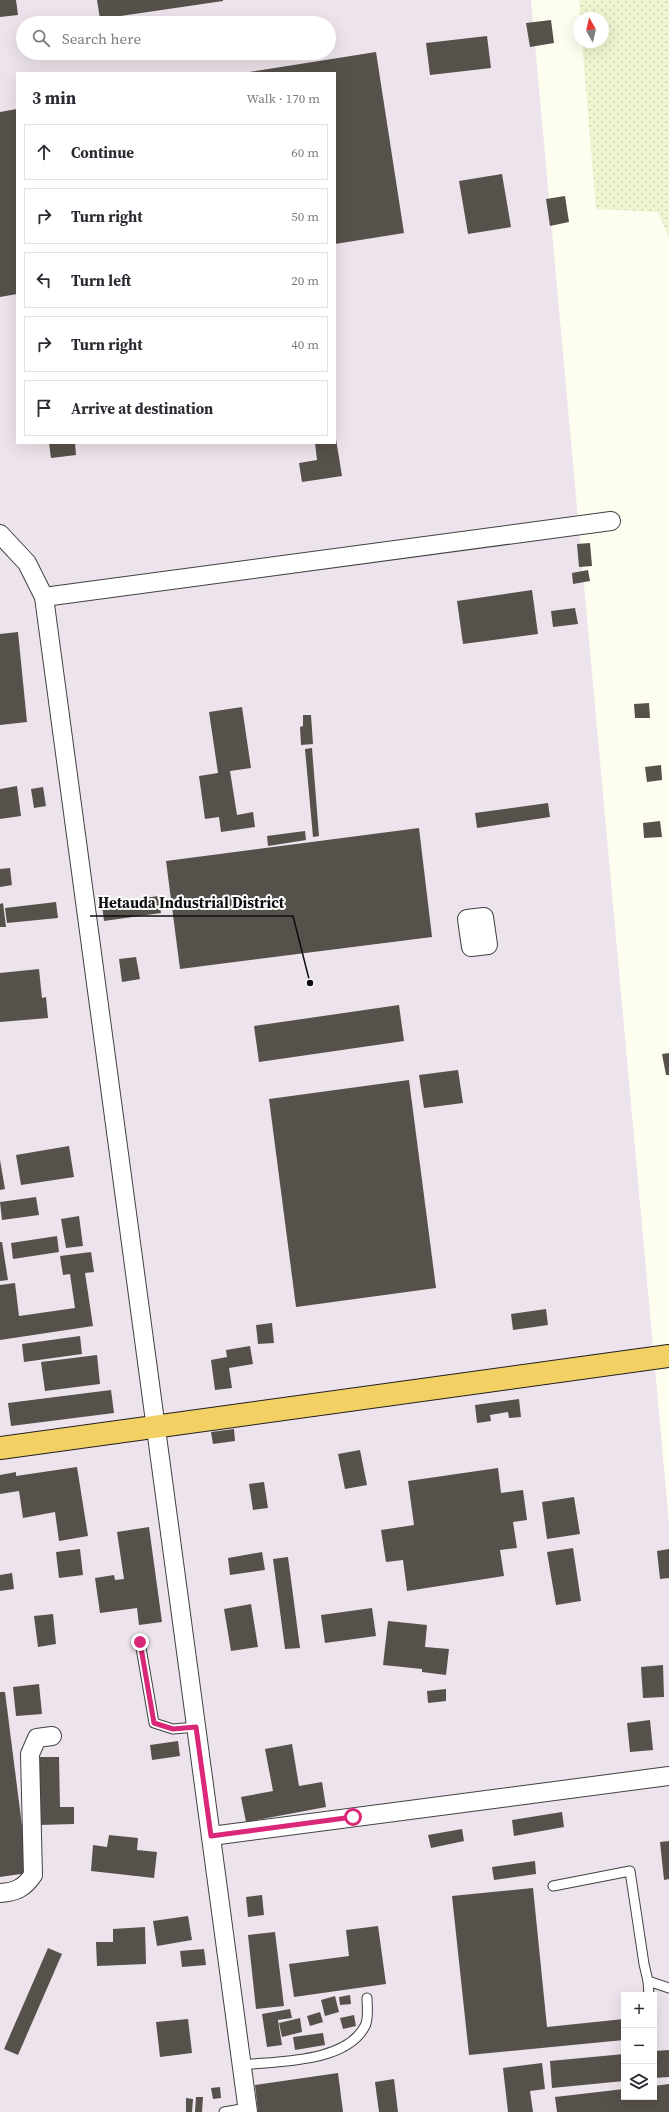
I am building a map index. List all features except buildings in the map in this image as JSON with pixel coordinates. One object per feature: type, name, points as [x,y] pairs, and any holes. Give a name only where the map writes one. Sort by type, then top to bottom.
[{"type":"highway","points":[[0,1448],[669,1356]]},
{"type":"street","points":[[44,597],[611,521]]},
{"type":"street","points":[[0,534],[27,563],[44,597],[248,2110]]},
{"type":"street","points":[[0,1893],[14,1892],[25,1886],[33,1875],[30,1754],[37,1738],[52,1736]]},
{"type":"street","points":[[211,1836],[669,1776]]},
{"type":"lane","points":[[140,1642],[154,1723],[173,1729],[196,1727]]},
{"type":"lane","points":[[553,1886],[630,1871],[649,1992]]},
{"type":"lane","points":[[648,1981],[669,1988]]},
{"type":"lane","points":[[242,2065],[330,2054],[356,2040],[366,2024],[367,1998]]},
{"type":"lane","points":[[224,2112],[248,2110]]},
{"type":"shaded area","points":[[0,0],[531,0],[669,1523],[669,2112],[0,2112]]},
{"type":"green space","points":[[579,0],[669,0],[669,238],[658,212],[596,209],[583,48],[609,48],[609,12],[580,12]]},
{"type":"place","name":"Hetauda Industrial District","points":[[310,983]]},
{"type":"route","points":[[140,1642],[154,1723],[173,1729],[196,1727],[211,1836],[353,1817]]}]
